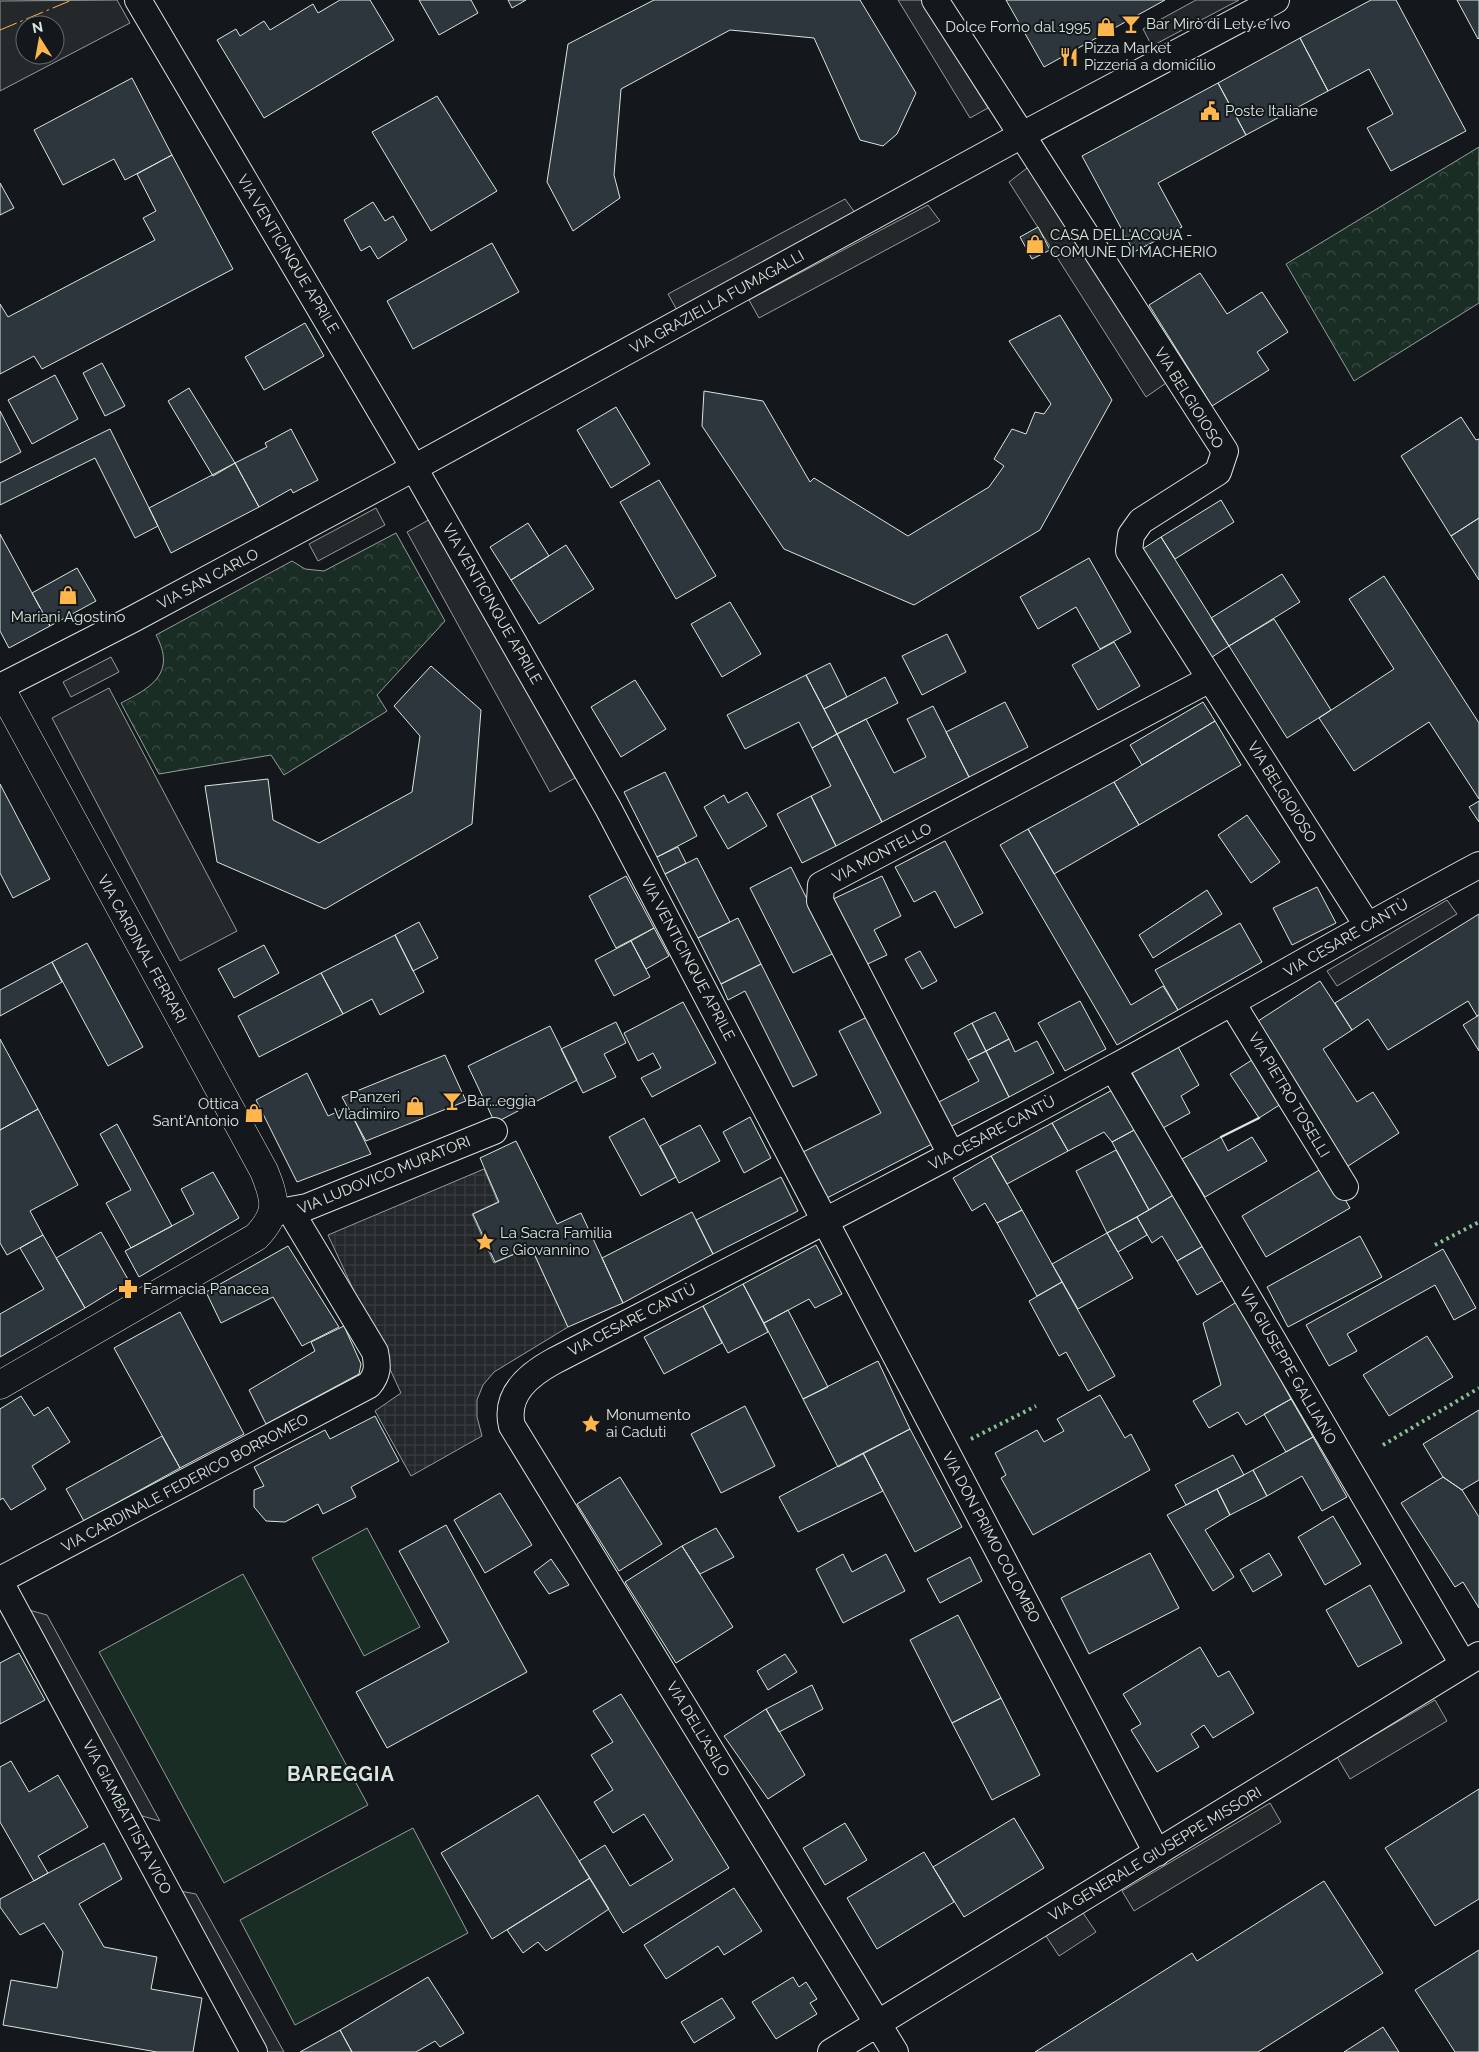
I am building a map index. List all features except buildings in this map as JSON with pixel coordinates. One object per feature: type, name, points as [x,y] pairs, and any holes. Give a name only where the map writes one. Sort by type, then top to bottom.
[{"type":"street","name":"VIA VENTICINQUE APRILE","points":[[138,0],[414,468],[608,808],[825,1220]]},
{"type":"street","name":"VIA BELGIOIOSO","points":[[935,0],[1021,137],[1225,451],[1218,472],[1141,521],[1131,535],[1129,551],[1366,925]]},
{"type":"street","name":"VIA GRAZIELLA FUMAGALLI","points":[[414,468],[1276,0]]},
{"type":"street","name":"VIA SAN CARLO","points":[[0,687],[134,618],[414,468]]},
{"type":"street","name":"VIA MONTELLO","points":[[952,1154],[820,900],[821,885],[1210,679]]},
{"type":"street","name":"VIA CARDINAL FERRARI","points":[[0,687],[264,1171],[272,1198],[282,1213]]},
{"type":"street","name":"VIA CESARE CANTÙ","points":[[511,1404],[517,1390],[537,1370],[1113,1068],[1232,1003],[1366,925],[1479,865]]},
{"type":"street","name":"VIA PIETRO TOSELLI","points":[[1232,1003],[1345,1187]]},
{"type":"street","name":"VIA GIUSEPPE GALLIANO","points":[[1113,1068],[1471,1660]]},
{"type":"street","name":"VIA LUDOVICO MURATORI","points":[[282,1213],[494,1131]]},
{"type":"street","points":[[0,1385],[256,1237],[282,1213]]},
{"type":"street","name":"VIA CARDINALE FEDERICO BORROMEO","points":[[0,1581],[369,1385],[375,1377],[378,1365],[376,1352],[282,1213]]},
{"type":"street","name":"VIA DON PRIMO COLOMBO","points":[[825,1220],[1157,1853]]},
{"type":"street","name":"VIA DELL'ASILO","points":[[511,1404],[509,1416],[512,1426],[895,2052]]},
{"type":"street","name":"VIA GIAMBATTISTA VICO","points":[[0,1581],[254,2052]]},
{"type":"street","name":"VIA GENERALE GIUSEPPE MISSORI","points":[[831,2052],[1471,1660]]},
{"type":"green space","points":[[1479,147],[1479,303],[1354,381],[1286,264]]},
{"type":"green space","points":[[396,533],[445,621],[377,695],[387,711],[284,775],[271,755],[159,774],[121,703],[142,692],[157,678],[162,670],[162,649],[156,635],[292,561],[305,569],[324,571]]},
{"type":"green space","points":[[367,1528],[420,1627],[364,1656],[312,1558]]},
{"type":"green space","points":[[243,1574],[368,1805],[224,1883],[99,1652]]},
{"type":"green space","points":[[413,1828],[468,1933],[295,2025],[240,1920]]},
{"type":"shaded area","points":[[117,0],[130,23],[65,57],[65,15],[15,15],[15,65],[50,65],[0,91],[0,1]]},
{"type":"shaded area","points":[[898,0],[921,0],[988,108],[970,118]]},
{"type":"shaded area","points":[[1196,0],[1239,0],[1152,46],[1143,29]]},
{"type":"shaded area","points":[[1031,165],[1169,381],[1146,397],[1009,182]]},
{"type":"shaded area","points":[[845,199],[856,214],[678,312],[668,294]]},
{"type":"shaded area","points":[[928,205],[940,221],[759,318],[749,300]]},
{"type":"shaded area","points":[[376,508],[385,525],[318,561],[309,544]]},
{"type":"shaded area","points":[[432,518],[575,778],[550,792],[407,532]]},
{"type":"shaded area","points":[[111,657],[119,672],[71,697],[63,682]]},
{"type":"shaded area","points":[[109,688],[237,931],[180,961],[52,718]]},
{"type":"shaded area","points":[[1447,900],[1457,914],[1337,986],[1327,971]]},
{"type":"shaded area","points":[[484,1169],[498,1202],[472,1214],[494,1263],[531,1247],[568,1327],[494,1372],[483,1385],[477,1400],[477,1417],[482,1436],[411,1476],[375,1411],[401,1393],[328,1235]]},
{"type":"shaded area","points":[[25,1609],[47,1615],[160,1821],[135,1814]]},
{"type":"shaded area","points":[[1435,1700],[1447,1721],[1350,1779],[1337,1757]]},
{"type":"shaded area","points":[[1270,1803],[1281,1822],[1134,1911],[1122,1891]]},
{"type":"shaded area","points":[[180,1891],[196,1894],[284,2052],[266,2052]]},
{"type":"shaded area","points":[[1083,1913],[1096,1932],[1059,1956],[1046,1936]]},
{"type":"hedge","points":[[1435,1245],[1479,1222]]},
{"type":"hedge","points":[[1383,1445],[1479,1388]]},
{"type":"hedge","points":[[971,1439],[1036,1406]]},
{"type":"wall","points":[[1221,1137],[1259,1118]]},
{"type":"power","points":[[0,30],[72,0]]},
{"type":"place","name":"Bar Mirò di Lety e Ivo","points":[[1131,24]]},
{"type":"place","name":"Dolce Forno dal 1995","points":[[1106,27]]},
{"type":"place","name":"Pizza Market Pizzeria a domicilio","points":[[1069,57]]},
{"type":"place","name":"Poste Italiane","points":[[1210,111]]},
{"type":"place","name":"CASA DELL'ACQUA - COMUNE DI MACHERIO","points":[[1035,244]]},
{"type":"place","name":"Mariani Agostino","points":[[68,595]]},
{"type":"place","name":"Bar...eggia","points":[[452,1101]]},
{"type":"place","name":"Panzeri Vladimiro","points":[[415,1106]]},
{"type":"place","name":"Ottica Sant'Antonio","points":[[254,1113]]},
{"type":"place","name":"La Sacra Familia e Giovannino","points":[[485,1242]]},
{"type":"place","name":"Farmacia Panacea","points":[[128,1289]]},
{"type":"place","name":"Monumento ai Caduti","points":[[591,1424]]},
{"type":"district","name":"BAREGGIA","points":[[341,1774]]}]
